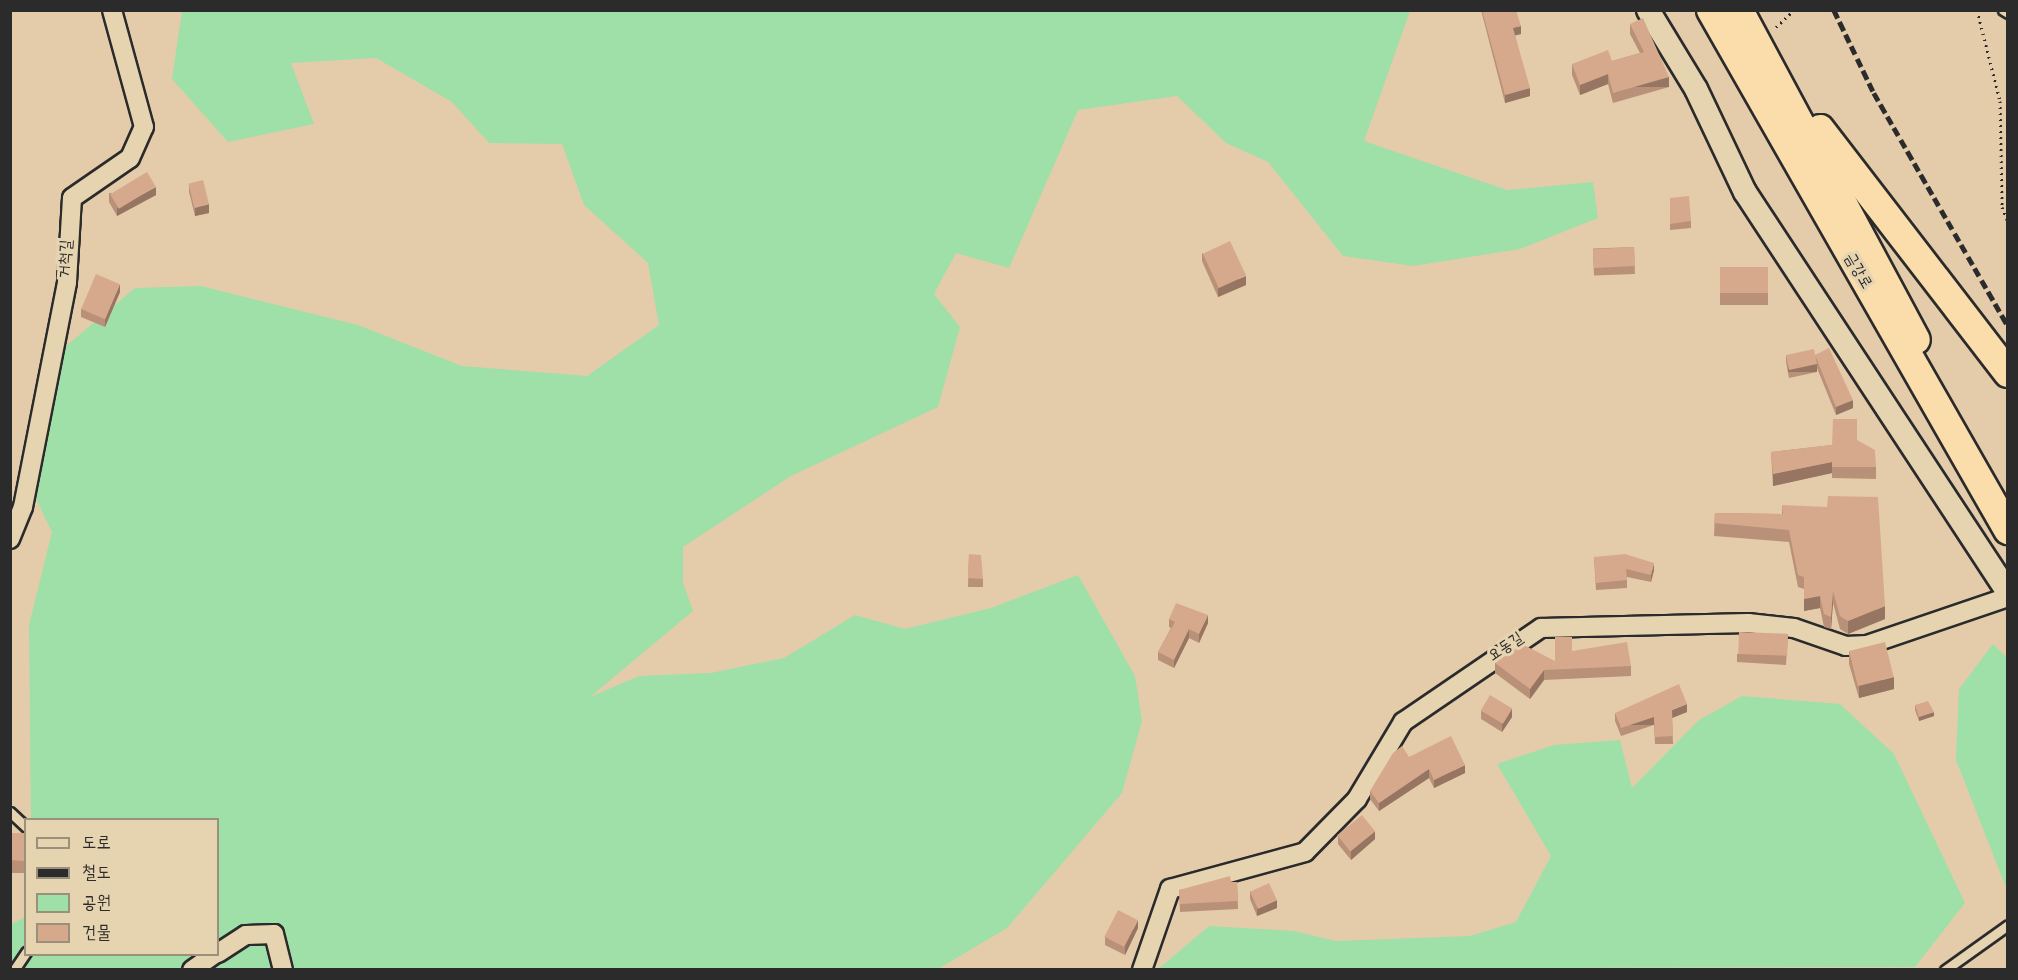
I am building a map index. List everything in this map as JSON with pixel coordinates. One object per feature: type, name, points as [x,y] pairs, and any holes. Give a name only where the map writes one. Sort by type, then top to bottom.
[{"type":"highway","name":"금강로","points":[[1711,10],[2007,530]]},
{"type":"highway","name":"금강로","points":[[1755,23],[1924,354],[2007,497]]},
{"type":"highway","points":[[1755,23],[1873,204],[2007,373]]},
{"type":"street","name":"거척길","points":[[10,539],[22,507],[67,282],[72,198],[130,158],[144,127],[112,10]]},
{"type":"street","points":[[1648,10],[1696,88],[1745,192],[2007,592]]},
{"type":"street","name":"요동길","points":[[1142,969],[1170,889],[1305,852],[1356,799],[1402,722],[1541,628],[1748,623],[1794,628],[1846,646],[1867,645],[2007,597]]},
{"type":"street","points":[[219,952],[246,935],[274,934],[283,969]]},
{"type":"street","points":[[192,969],[213,956]]},
{"type":"lane","points":[[2003,10],[2007,13]]},
{"type":"lane","points":[[10,812],[24,825]]},
{"type":"lane","points":[[1945,969],[2007,925]]},
{"type":"lane","points":[[14,969],[24,955]]},
{"type":"path","points":[[1977,10],[2000,101],[2001,207],[2007,222]]},
{"type":"path","points":[[1755,23],[1792,11]]},
{"type":"green space","points":[[182,11],[1410,11],[1364,141],[1507,190],[1593,182],[1598,218],[1520,249],[1413,266],[1343,256],[1268,162],[1226,143],[1177,96],[1078,110],[1009,268],[956,253],[934,294],[960,327],[938,407],[791,476],[683,547],[683,583],[693,611],[590,697],[639,676],[711,673],[784,658],[855,615],[905,629],[991,608],[1078,575],[1135,676],[1142,721],[1122,793],[1007,928],[938,969],[11,970],[10,925],[24,918],[24,956],[219,956],[219,818],[31,818],[29,625],[52,532],[35,497],[52,358],[135,288],[201,286],[358,325],[462,366],[587,376],[659,325],[648,263],[584,205],[562,144],[489,143],[452,102],[376,58],[291,63],[314,124],[228,142],[172,79]]},
{"type":"green space","points":[[1993,644],[2007,658],[2007,890],[1956,760],[1959,689]]},
{"type":"green space","points":[[1742,696],[1840,704],[1894,754],[1965,903],[1915,967],[1158,969],[1209,926],[1294,931],[1336,941],[1470,936],[1516,922],[1551,856],[1497,764],[1554,745],[1620,740],[1632,788],[1699,720]]},
{"type":"building","points":[[1482,10],[1516,10],[1521,26],[1513,28],[1530,88],[1505,95]]},
{"type":"building","points":[[1643,18],[1669,77],[1613,93],[1608,74],[1580,85],[1572,64],[1608,50],[1612,61],[1644,52],[1630,24]]},
{"type":"building","points":[[147,172],[156,187],[119,209],[110,194]]},
{"type":"building","points":[[203,180],[209,204],[194,208],[188,184]]},
{"type":"building","points":[[1689,196],[1691,221],[1670,224],[1670,198]]},
{"type":"building","points":[[1230,241],[1246,275],[1219,288],[1203,254]]},
{"type":"building","points":[[1634,247],[1635,266],[1594,268],[1593,249]]},
{"type":"building","points":[[1720,267],[1768,267],[1768,293],[1720,293]]},
{"type":"building","points":[[96,274],[120,284],[105,319],[81,309]]},
{"type":"building","points":[[1829,348],[1853,400],[1836,407],[1815,355]]},
{"type":"building","points":[[1814,349],[1817,364],[1789,370],[1786,355]]},
{"type":"building","points":[[1833,419],[1857,419],[1857,440],[1875,450],[1876,467],[1832,467],[1832,462],[1773,474],[1771,452],[1832,445]]},
{"type":"building","points":[[1828,496],[1878,497],[1885,606],[1848,621],[1840,616],[1833,591],[1831,617],[1824,614],[1820,596],[1804,599],[1804,577],[1798,575],[1789,530],[1714,523],[1715,513],[1783,514],[1782,505],[1827,507]]},
{"type":"building","points":[[969,554],[981,555],[983,579],[968,578]]},
{"type":"building","points":[[1625,554],[1654,563],[1651,575],[1626,569],[1627,580],[1596,583],[1594,557]]},
{"type":"building","points":[[1176,603],[1208,615],[1199,634],[1189,629],[1174,660],[1158,652],[1175,622],[1169,619]]},
{"type":"building","points":[[1739,632],[1788,634],[1787,656],[1738,654]]},
{"type":"building","points":[[1555,637],[1572,637],[1572,651],[1627,642],[1631,666],[1544,670],[1530,689],[1495,663],[1522,644],[1555,661]]},
{"type":"building","points":[[1885,642],[1894,677],[1858,686],[1849,651]]},
{"type":"building","points":[[1679,684],[1687,704],[1672,710],[1673,736],[1655,737],[1654,717],[1621,728],[1615,713]]},
{"type":"building","points":[[1490,695],[1512,708],[1503,724],[1481,710]]},
{"type":"building","points":[[1928,701],[1934,712],[1919,717],[1915,705]]},
{"type":"building","points":[[1451,736],[1465,765],[1434,780],[1429,769],[1379,803],[1370,791],[1393,753],[1402,746],[1409,757]]},
{"type":"building","points":[[1362,815],[1375,831],[1350,851],[1337,835]]},
{"type":"building","points":[[10,833],[24,833],[24,861],[10,860]]},
{"type":"building","points":[[1230,876],[1231,882],[1237,882],[1238,901],[1180,904],[1179,890]]},
{"type":"building","points":[[1269,883],[1277,900],[1258,909],[1250,892]]},
{"type":"building","points":[[1118,910],[1138,920],[1124,947],[1104,937]]},
{"type":"railway","points":[[1834,10],[1874,93],[2008,326]]}]
